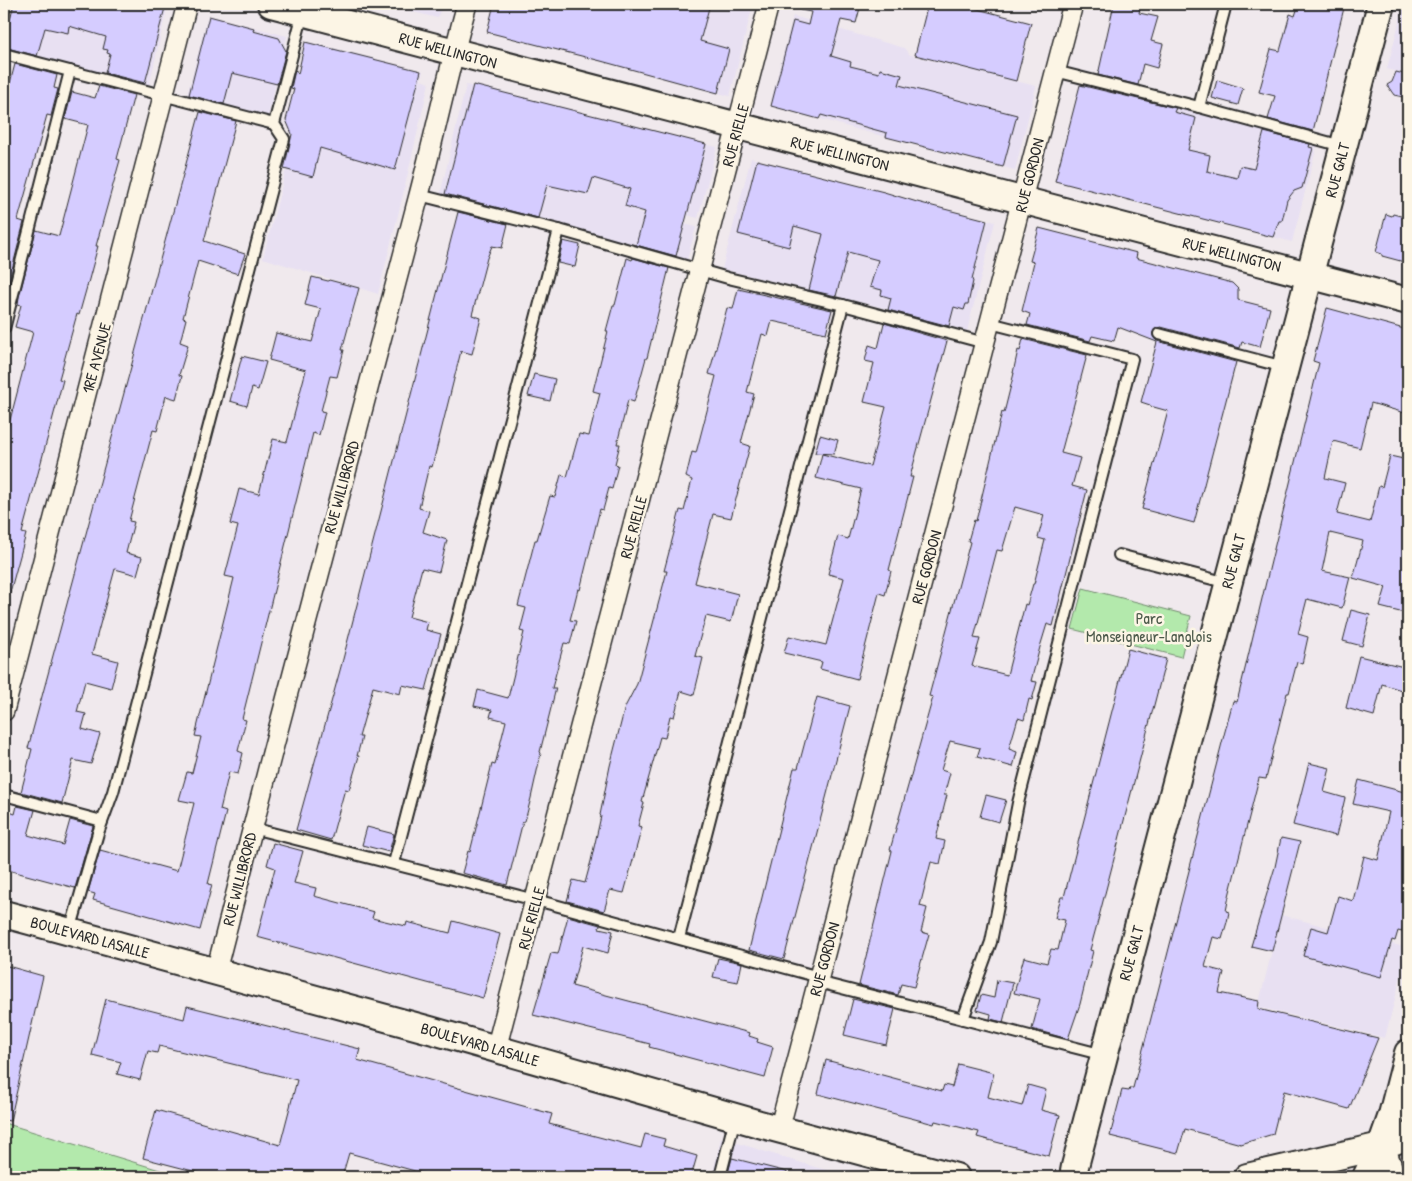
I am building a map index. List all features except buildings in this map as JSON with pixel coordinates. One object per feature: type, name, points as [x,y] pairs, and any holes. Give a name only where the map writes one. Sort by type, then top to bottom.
[{"type":"main road","name":"RUE WELLINGTON","points":[[271,4],[1408,301]]},
{"type":"main road","name":"RUE GALT","points":[[1073,1177],[1284,367],[1381,4]]},
{"type":"main road","name":"BOULEVARD LASALLE","points":[[4,914],[496,1049],[779,1130],[956,1177]]},
{"type":"main road","points":[[1366,1177],[1381,1146],[1392,1115],[1408,1053]]},
{"type":"main road","points":[[1246,1177],[1381,1146],[1408,1136]]},
{"type":"main road","points":[[1381,1146],[1391,1177]]},
{"type":"street","name":"1RE AVENUE","points":[[4,711],[188,4]]},
{"type":"street","name":"RUE WILLIBRORD","points":[[216,971],[419,195],[467,4]]},
{"type":"street","name":"RUE RIELLE","points":[[496,1049],[769,4]]},
{"type":"street","name":"RUE GORDON","points":[[779,1130],[1073,4]]},
{"type":"lane","points":[[1199,107],[1226,4]]},
{"type":"lane","points":[[274,124],[303,12]]},
{"type":"lane","points":[[4,54],[274,124],[284,139],[115,782],[70,932]]},
{"type":"lane","points":[[4,329],[70,71]]},
{"type":"lane","points":[[1055,71],[1199,107],[1344,147]]},
{"type":"lane","points":[[419,195],[559,230],[699,270],[843,305],[985,343]]},
{"type":"lane","points":[[394,863],[559,230]]},
{"type":"lane","points":[[679,938],[843,305]]},
{"type":"lane","points":[[963,1019],[991,942],[1018,803],[1132,359],[990,323]]},
{"type":"lane","points":[[1159,334],[1284,367]]},
{"type":"lane","points":[[1119,555],[1228,583]]},
{"type":"lane","points":[[4,795],[102,821]]},
{"type":"lane","points":[[252,828],[394,863],[679,938],[963,1019],[1104,1055]]},
{"type":"lane","points":[[720,1177],[735,1117]]},
{"type":"shaded area","points":[[15,4],[168,4],[149,86],[4,47]]},
{"type":"shaded area","points":[[383,4],[443,4],[437,18]]},
{"type":"shaded area","points":[[495,4],[753,4],[730,96],[489,32]]},
{"type":"shaded area","points":[[1404,4],[1408,4],[1408,75],[1387,69]]},
{"type":"shaded area","points":[[208,15],[287,36],[268,117],[187,96]]},
{"type":"shaded area","points":[[793,16],[904,48],[910,55],[1036,86],[1015,170],[859,130],[807,115],[771,101]]},
{"type":"shaded area","points":[[309,42],[423,71],[421,80],[429,83],[378,294],[263,258],[295,135],[288,121]]},
{"type":"shaded area","points":[[1083,83],[1199,112],[1317,145],[1292,242],[1058,180]]},
{"type":"shaded area","points":[[466,85],[475,87],[476,85],[717,147],[698,218],[639,203],[638,212],[696,227],[687,260],[440,195]]},
{"type":"shaded area","points":[[751,158],[995,222],[967,331],[880,307],[722,269]]},
{"type":"shaded area","points":[[1281,915],[1408,948],[1385,1038],[1258,1007]]},
{"type":"shaded area","points":[[721,1138],[815,1167],[854,1177],[712,1177]]},
{"type":"green space","name":"Parc Monseigneur-Langlois","points":[[1083,588],[1191,616],[1181,657],[1072,629]]},
{"type":"green space","points":[[4,1123],[183,1177],[4,1177]]}]
